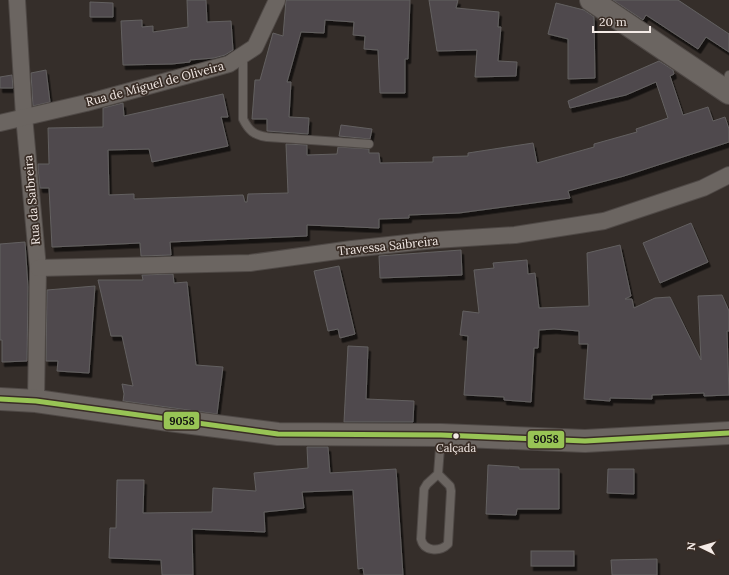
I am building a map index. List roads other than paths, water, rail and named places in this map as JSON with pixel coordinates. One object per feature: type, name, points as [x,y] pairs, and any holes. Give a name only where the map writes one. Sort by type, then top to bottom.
[{"type":"main road","points":[[591,0],[727,86]]},
{"type":"main road","points":[[0,399],[36,401],[278,434],[441,435],[585,441],[729,432]]},
{"type":"street","name":"Rua da Saibreira","points":[[17,0],[24,116],[38,268],[36,401]]},
{"type":"street","name":"Rua de Miguel de Oliveira","points":[[0,123],[24,116],[86,103],[229,64],[255,47],[277,0]]},
{"type":"street","name":"Travessa Saibreira","points":[[38,268],[250,263],[352,249],[434,240],[515,235],[604,221],[704,188],[729,175]]},
{"type":"lane","points":[[244,54],[243,119],[247,127],[254,135],[266,138],[369,144]]},
{"type":"lane","points":[[438,474],[450,486],[451,497],[448,544],[437,550],[426,547],[422,544],[421,539],[424,489],[427,484],[438,474],[441,435]]},
{"type":"place","name":"Calçada","points":[[456,436]]}]
